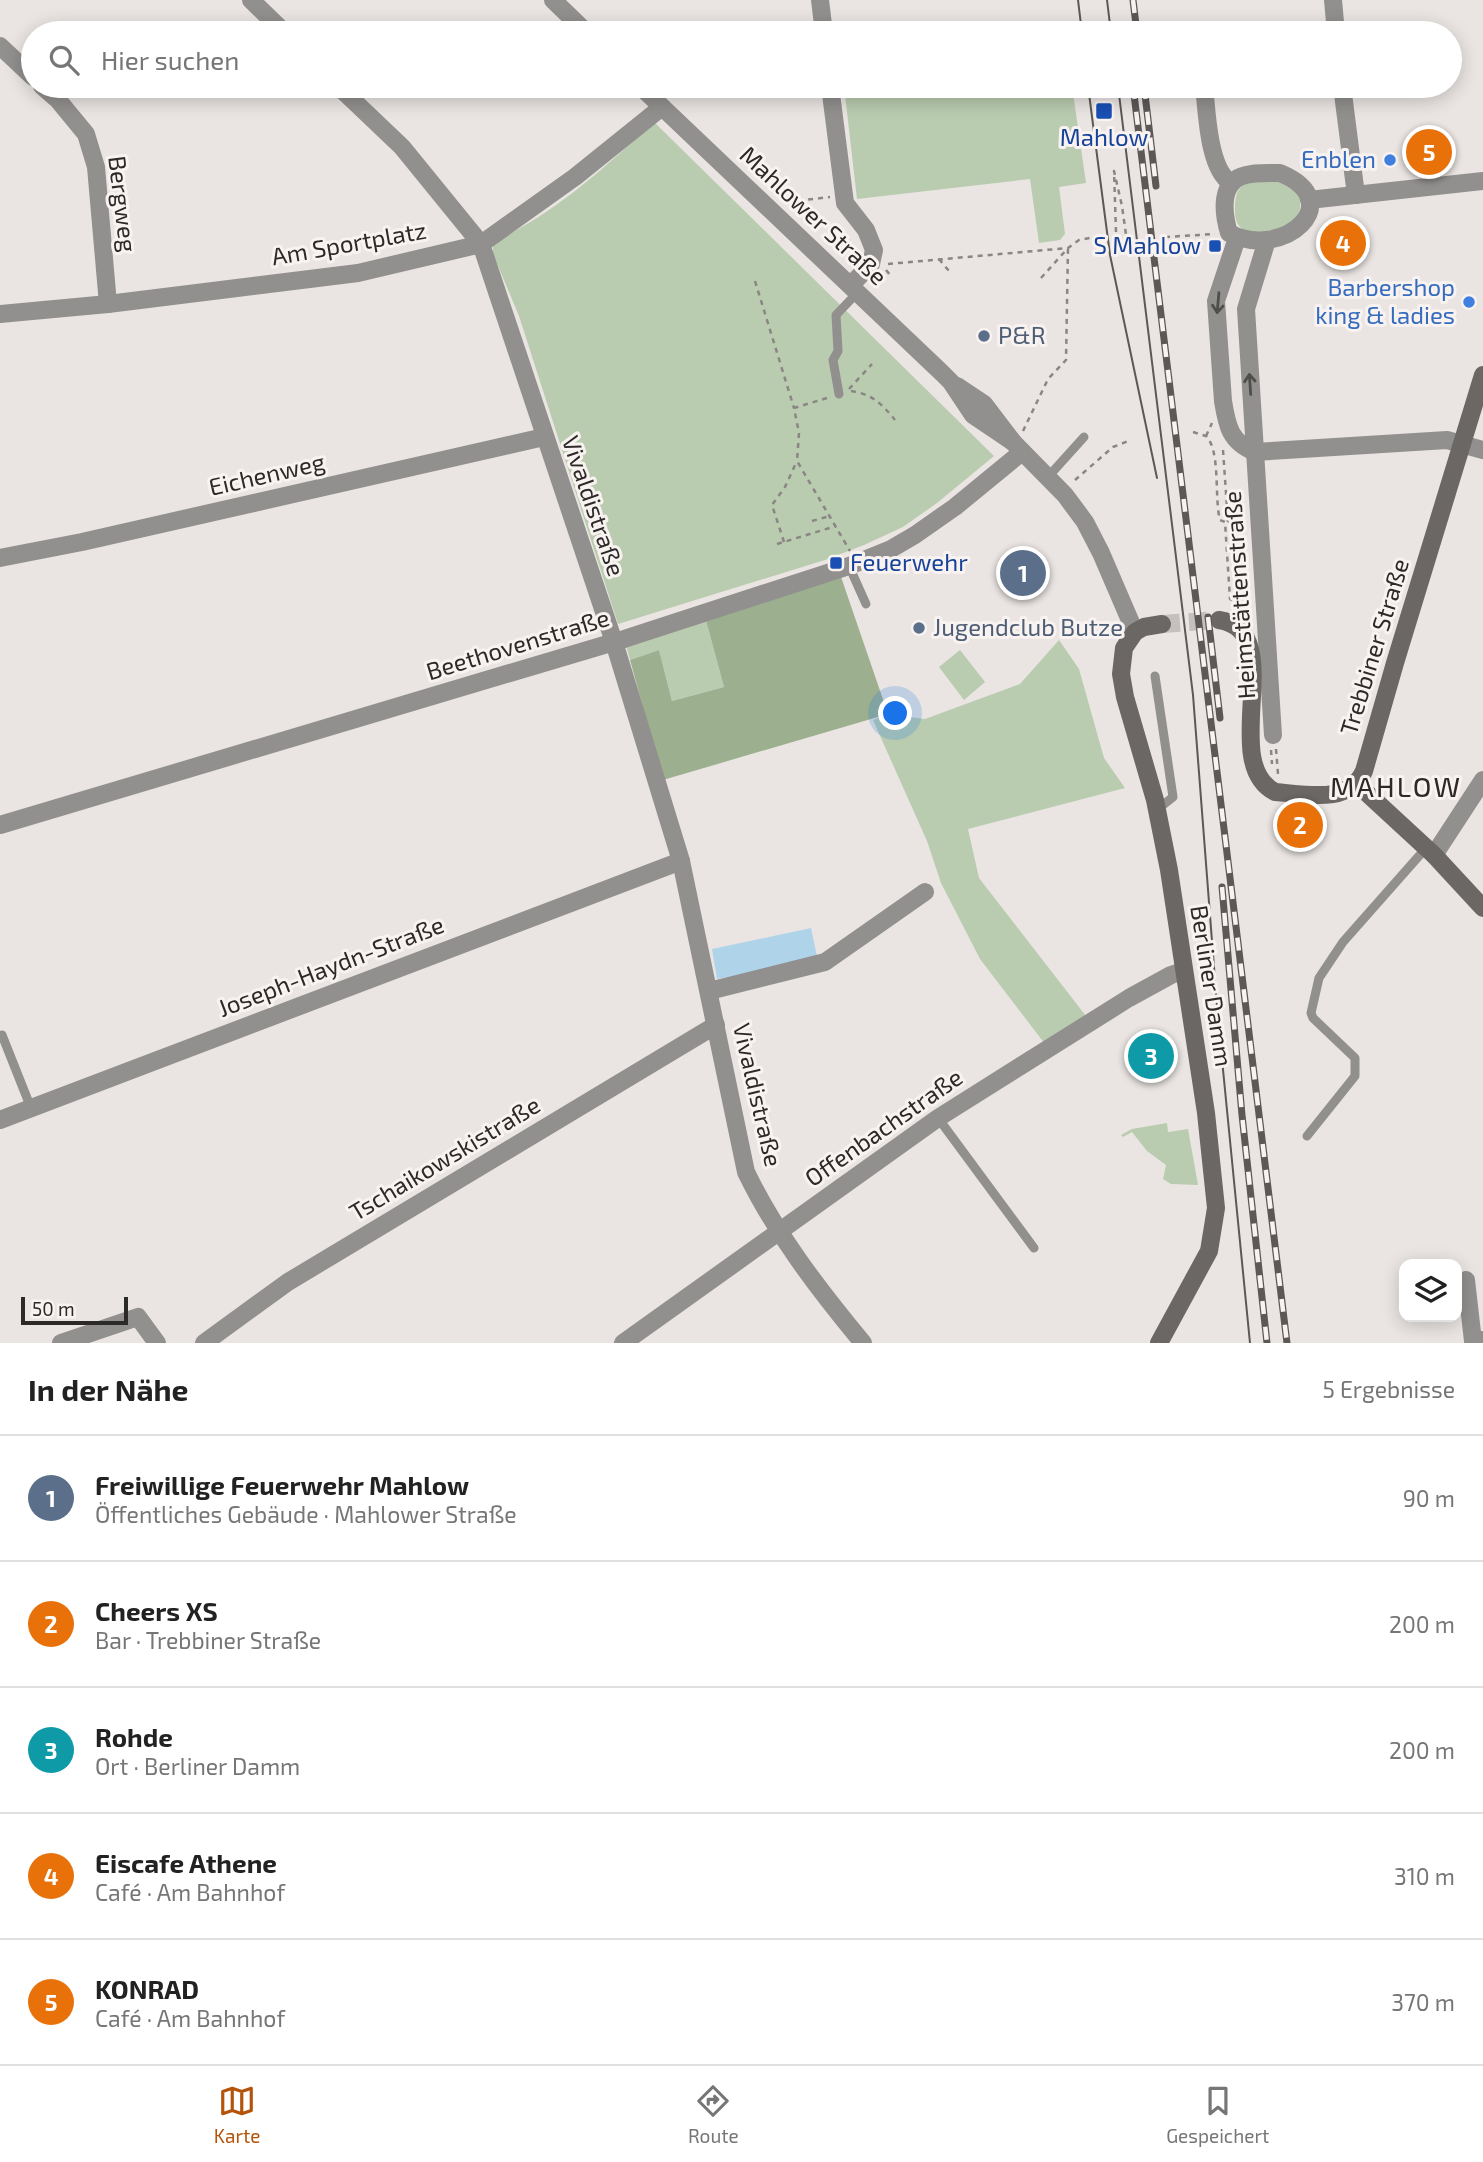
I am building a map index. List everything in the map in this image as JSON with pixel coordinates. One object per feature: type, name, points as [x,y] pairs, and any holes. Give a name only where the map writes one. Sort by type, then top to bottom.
[{"type":"main road","name":"Trebbiner Straße","points":[[1357,784],[1364,771],[1483,374]]},
{"type":"main road","points":[[1219,620],[1231,624],[1241,633],[1251,657],[1251,756],[1258,776],[1268,788],[1275,792],[1336,794],[1357,784],[1430,852],[1483,908]]},
{"type":"main road","points":[[1135,632],[1144,627],[1162,624]]},
{"type":"main road","name":"Berliner Damm","points":[[1135,632],[1124,648],[1121,674],[1169,870],[1206,1113],[1216,1208],[1209,1251],[1159,1343]]},
{"type":"street","points":[[251,0],[273,21]]},
{"type":"street","points":[[553,0],[575,21]]},
{"type":"street","points":[[820,0],[823,21]]},
{"type":"street","points":[[1333,0],[1335,21]]},
{"type":"street","points":[[0,47],[21,66]]},
{"type":"street","name":"Vivaldistraße","points":[[351,98],[402,146],[481,244],[614,642],[681,861],[746,1172],[779,1231],[830,1304],[863,1343]]},
{"type":"street","name":"Mahlower Straße","points":[[653,98],[951,382],[973,415],[1017,447],[1065,495],[1085,522],[1101,553],[1135,632]]},
{"type":"street","points":[[832,98],[845,203],[866,230],[873,244],[871,264],[854,289]]},
{"type":"street","points":[[1206,98],[1214,161],[1226,180],[1231,183]]},
{"type":"street","points":[[1344,98],[1356,195]]},
{"type":"street","name":"Bergweg","points":[[58,100],[86,134],[96,167],[108,304]]},
{"type":"street","name":"Am Sportplatz","points":[[0,314],[108,304],[358,272],[481,244],[575,177],[662,107]]},
{"type":"street","points":[[1280,173],[1306,189],[1309,200],[1309,208],[1301,226],[1288,236],[1250,241],[1229,233],[1227,229],[1226,191],[1231,183],[1244,175],[1280,173]]},
{"type":"street","points":[[1309,200],[1483,181]]},
{"type":"street","points":[[1237,237],[1216,300],[1223,401],[1234,439],[1255,452],[1447,440],[1483,450]]},
{"type":"street","name":"Heimstättenstraße","points":[[1267,240],[1246,309],[1273,735]]},
{"type":"street","name":"Eichenweg","points":[[0,558],[82,542],[544,437]]},
{"type":"street","name":"Beethovenstraße","points":[[0,825],[614,642],[853,564],[891,549],[955,507],[1017,447]]},
{"type":"street","points":[[1430,852],[1483,780]]},
{"type":"street","name":"Joseph-Haydn-Straße","points":[[0,1120],[681,861]]},
{"type":"street","points":[[709,991],[825,962],[925,892]]},
{"type":"street","name":"Offenbachstraße","points":[[623,1343],[938,1118],[1129,998],[1183,971]]},
{"type":"street","name":"Tschaikowskistraße","points":[[204,1343],[288,1282],[716,1025]]},
{"type":"street","points":[[1466,1280],[1476,1341]]},
{"type":"street","points":[[61,1343],[138,1317],[157,1343]]},
{"type":"lane","points":[[839,394],[833,360],[838,351],[836,315],[854,289]]},
{"type":"lane","points":[[1048,478],[1084,437]]},
{"type":"lane","points":[[853,564],[866,604]]},
{"type":"lane","points":[[1155,677],[1173,797],[1156,810]]},
{"type":"lane","points":[[1307,1136],[1355,1076],[1355,1058],[1311,1013],[1319,978],[1343,942],[1430,852]]},
{"type":"lane","points":[[2,1035],[31,1108]]},
{"type":"lane","points":[[938,1118],[1034,1248]]},
{"type":"path","points":[[1116,232],[1114,171],[1128,249],[1119,250],[1118,246]]},
{"type":"path","points":[[785,211],[796,201],[807,199],[830,197],[836,205]]},
{"type":"path","points":[[1166,237],[1206,234]]},
{"type":"path","points":[[1041,278],[1068,248],[1079,240],[1100,236],[1105,239]]},
{"type":"path","points":[[871,264],[1068,248]]},
{"type":"path","points":[[1017,447],[1048,379],[1066,360],[1068,248]]},
{"type":"path","points":[[939,259],[949,271]]},
{"type":"path","points":[[755,281],[794,408],[799,433],[797,461],[785,487],[772,505],[784,542]]},
{"type":"path","points":[[872,364],[848,391],[863,393],[880,402],[895,420]]},
{"type":"path","points":[[794,408],[839,394]]},
{"type":"path","points":[[1206,436],[1212,422]]},
{"type":"path","points":[[1193,432],[1206,436],[1213,447],[1217,507],[1220,520],[1225,522],[1230,599],[1267,618]]},
{"type":"path","points":[[1075,481],[1113,447],[1131,440]]},
{"type":"path","points":[[1222,441],[1228,522]]},
{"type":"path","points":[[797,461],[836,526],[853,564]]},
{"type":"path","points":[[812,521],[830,516]]},
{"type":"path","points":[[777,544],[836,526]]},
{"type":"path","points":[[1273,735],[1278,776],[1275,779]]},
{"type":"green space","points":[[845,98],[1074,98],[1086,183],[1059,187],[1065,234],[1060,240],[1039,243],[1030,179],[857,199]]},
{"type":"green space","points":[[654,122],[994,456],[903,527],[864,545],[825,560],[618,624],[519,316],[493,254],[493,246],[498,240],[542,215],[580,187]]},
{"type":"green space","points":[[1279,181],[1300,195],[1297,218],[1282,229],[1249,232],[1242,228],[1235,217],[1235,200],[1241,187],[1253,182]]},
{"type":"green space","points":[[840,574],[888,714],[663,780],[630,660],[659,650],[672,701],[724,687],[705,617]]},
{"type":"green space","points":[[705,617],[724,687],[672,701],[659,650],[630,660],[625,641]]},
{"type":"green space","points":[[1059,640],[1079,669],[1104,758],[1125,788],[968,829],[979,878],[1086,1016],[1045,1044],[980,959],[941,883],[927,841],[873,720],[888,714],[925,719],[1020,684]]},
{"type":"green space","points":[[960,650],[985,682],[964,700],[939,667]]},
{"type":"green space","points":[[1167,1123],[1168,1132],[1188,1129],[1198,1185],[1171,1184],[1163,1179],[1166,1165],[1147,1151],[1132,1132],[1123,1137],[1121,1135],[1132,1129]]},
{"type":"water","points":[[811,928],[818,961],[717,979],[712,949]]},
{"type":"tunnel","points":[[1162,624],[1219,620]]},
{"type":"tram line","points":[[1078,0],[1081,21]]},
{"type":"tram line","points":[[1107,0],[1110,21]]},
{"type":"tram line","points":[[1090,98],[1110,255],[1157,478]]},
{"type":"tram line","points":[[1119,98],[1193,695],[1218,1019],[1250,1343]]},
{"type":"railway","points":[[1133,0],[1136,21]]},
{"type":"railway","points":[[1134,98],[1287,1343]]},
{"type":"railway","points":[[1145,98],[1156,186]]},
{"type":"railway","points":[[1208,617],[1220,718]]},
{"type":"railway","points":[[1222,887],[1242,1115],[1267,1343]]},
{"type":"place","name":"Mahlow","points":[[1104,111]]},
{"type":"place","name":"KONRAD","points":[[1429,152]]},
{"type":"place","name":"Enblen","points":[[1390,160]]},
{"type":"place","name":"Eiscafe Athene","points":[[1343,243]]},
{"type":"place","name":"S Mahlow","points":[[1215,246]]},
{"type":"place","name":"Barbershop king & ladies","points":[[1469,302]]},
{"type":"place","name":"P&R","points":[[984,336]]},
{"type":"place","name":"Feuerwehr","points":[[836,563]]},
{"type":"place","name":"Freiwillige Feuerwehr Mahlow","points":[[1023,573]]},
{"type":"place","name":"Jugendclub Butze","points":[[919,628]]},
{"type":"place","name":"Cheers XS","points":[[1300,825]]},
{"type":"place","name":"Rohde","points":[[1151,1056]]},
{"type":"district","name":"MAHLOW","points":[[1396,787]]}]
